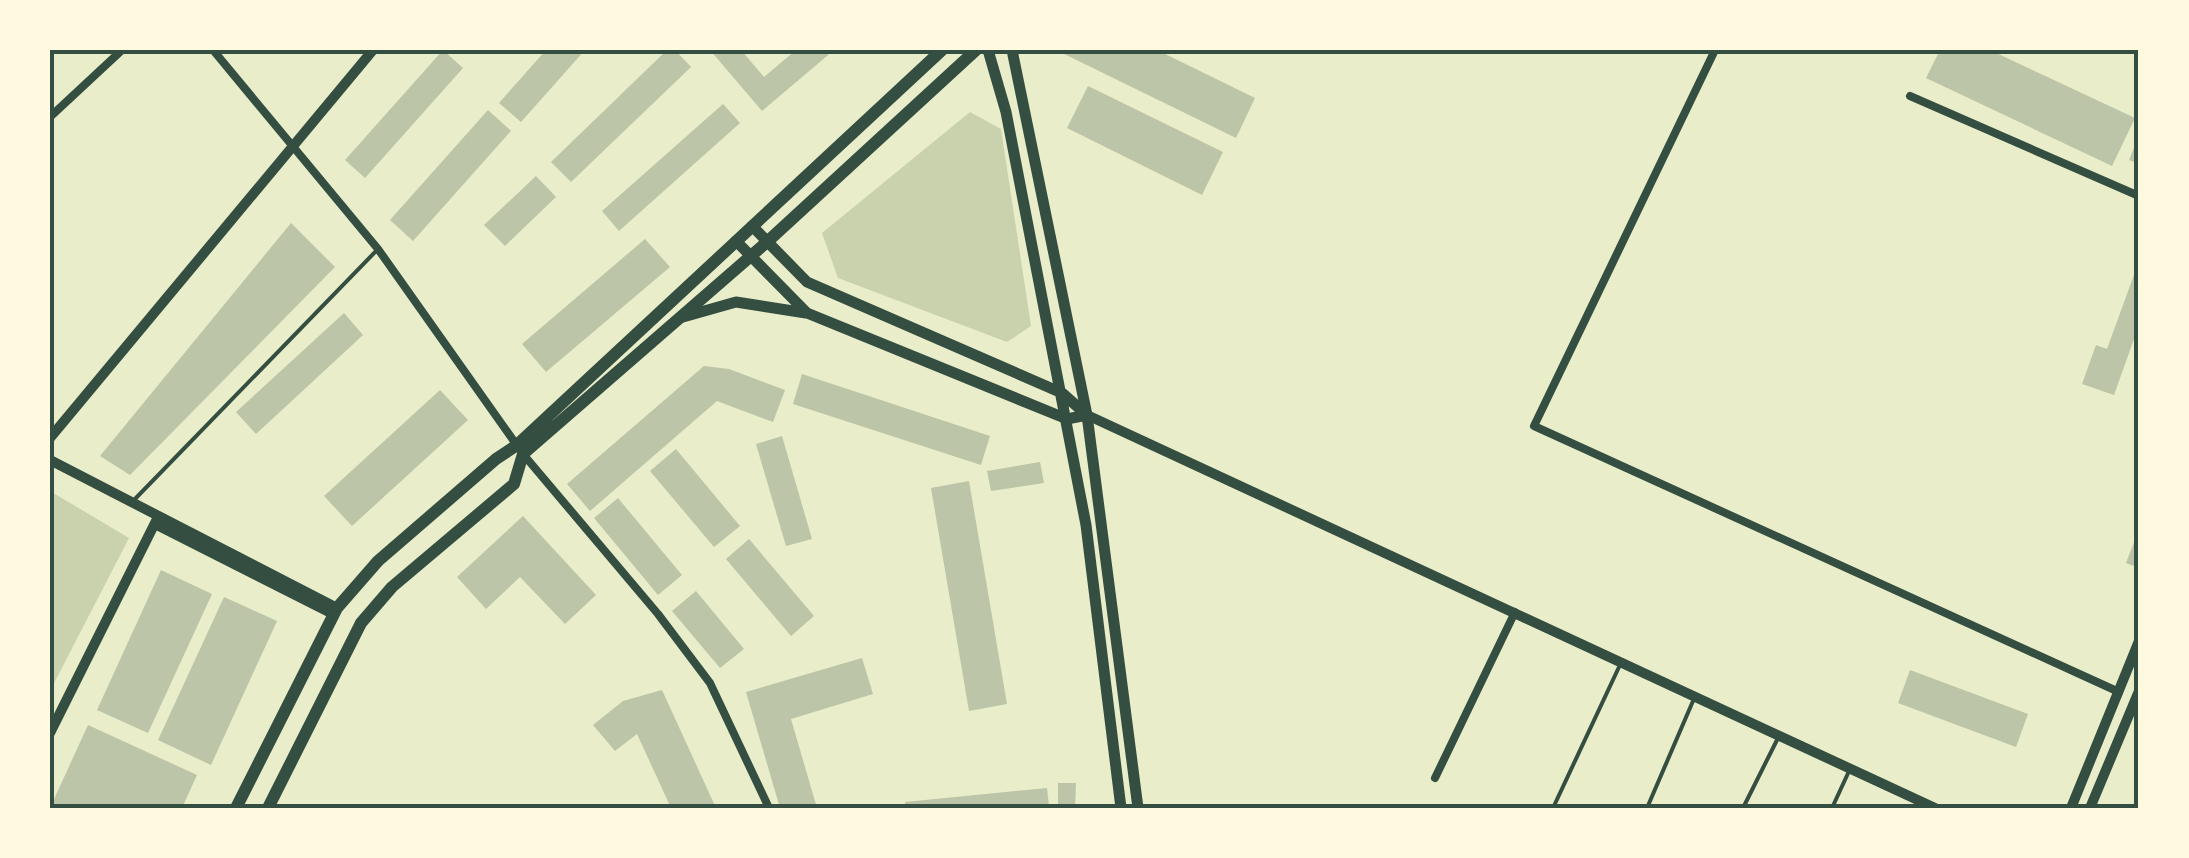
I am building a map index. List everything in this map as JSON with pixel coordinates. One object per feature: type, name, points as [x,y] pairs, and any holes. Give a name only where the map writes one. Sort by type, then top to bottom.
[{"type":"main road","points":[[268,808],[361,623],[392,586],[514,484],[520,450],[942,50]]},
{"type":"main road","points":[[236,808],[335,611],[378,561],[496,459],[520,450],[679,318],[976,50]]},
{"type":"main road","points":[[988,50],[1006,112],[1086,526],[1121,808]]},
{"type":"main road","points":[[1012,50],[1088,415],[1138,808]]},
{"type":"main road","points":[[752,226],[807,282],[1062,393],[1088,415]]},
{"type":"main road","points":[[736,242],[807,313]]},
{"type":"main road","points":[[679,318],[736,302],[807,313],[1067,418],[1088,415]]},
{"type":"street","points":[[50,117],[122,50]]},
{"type":"street","points":[[213,50],[378,249],[520,450],[710,682],[769,808]]},
{"type":"street","points":[[50,438],[373,50]]},
{"type":"street","points":[[1715,50],[1534,426],[2120,693]]},
{"type":"street","points":[[1910,96],[2139,196]]},
{"type":"street","points":[[1088,415],[1926,806]]},
{"type":"street","points":[[50,460],[157,521],[335,611]]},
{"type":"street","points":[[50,732],[157,521]]},
{"type":"street","points":[[1435,778],[1515,612]]},
{"type":"street","points":[[2071,808],[2139,641]]},
{"type":"street","points":[[2090,808],[2139,691]]},
{"type":"lane","points":[[130,503],[378,249]]},
{"type":"lane","points":[[1553,808],[1621,662]]},
{"type":"lane","points":[[1647,808],[1695,697]]},
{"type":"lane","points":[[1743,808],[1778,735]]},
{"type":"lane","points":[[1832,808],[1850,769]]},
{"type":"green space","points":[[970,112],[1001,129],[1031,326],[1007,342],[838,278],[822,233]]},
{"type":"green space","points":[[50,491],[129,538],[50,691]]},
{"type":"building","points":[[443,50],[463,68],[365,178],[345,160]]},
{"type":"building","points":[[546,50],[585,50],[521,122],[499,103]]},
{"type":"building","points":[[667,50],[675,50],[691,67],[571,182],[551,162]]},
{"type":"building","points":[[710,50],[741,50],[764,77],[796,50],[834,50],[762,111]]},
{"type":"building","points":[[1056,50],[1157,50],[1255,98],[1236,138]]},
{"type":"building","points":[[1940,50],[1990,50],[2135,118],[2112,166],[1926,78]]},
{"type":"building","points":[[1088,86],[1223,152],[1202,195],[1067,128]]},
{"type":"building","points":[[723,104],[740,123],[619,231],[602,211]]},
{"type":"building","points":[[488,110],[511,131],[413,241],[390,220]]},
{"type":"building","points":[[2139,135],[2139,164],[2129,160]]},
{"type":"building","points":[[536,176],[556,197],[505,246],[484,225]]},
{"type":"building","points":[[291,223],[335,267],[130,475],[100,456]]},
{"type":"building","points":[[645,239],[670,267],[546,372],[522,344]]},
{"type":"building","points":[[2139,261],[2139,325],[2114,395],[2082,384],[2096,345],[2107,349]]},
{"type":"building","points":[[344,313],[363,335],[256,434],[236,412]]},
{"type":"building","points":[[704,366],[729,369],[785,390],[773,422],[717,401],[590,511],[567,484]]},
{"type":"building","points":[[802,374],[990,436],[981,465],[793,404]]},
{"type":"building","points":[[440,390],[468,420],[352,526],[324,496]]},
{"type":"building","points":[[782,436],[812,539],[786,546],[756,444]]},
{"type":"building","points":[[676,449],[740,526],[714,547],[650,471]]},
{"type":"building","points":[[1040,462],[1044,483],[991,491],[987,471]]},
{"type":"building","points":[[969,481],[1007,704],[969,711],[931,488]]},
{"type":"building","points":[[618,498],[682,575],[658,595],[594,518]]},
{"type":"building","points":[[523,516],[596,595],[565,624],[520,577],[486,609],[457,577]]},
{"type":"building","points":[[2139,529],[2139,568],[2126,563]]},
{"type":"building","points":[[749,539],[814,616],[791,636],[726,559]]},
{"type":"building","points":[[161,570],[212,594],[148,733],[97,710]]},
{"type":"building","points":[[696,591],[744,649],[720,668],[672,611]]},
{"type":"building","points":[[224,597],[277,621],[211,765],[158,740]]},
{"type":"building","points":[[862,658],[873,694],[791,719],[817,808],[780,808],[746,692]]},
{"type":"building","points":[[1910,670],[2028,714],[2016,747],[1898,703]]},
{"type":"building","points":[[662,690],[716,808],[671,808],[637,734],[615,751],[593,725],[623,701]]},
{"type":"building","points":[[88,725],[197,775],[182,808],[50,808]]},
{"type":"building","points":[[1058,783],[1076,783],[1075,808],[1058,808]]},
{"type":"building","points":[[1047,788],[1049,806],[905,808],[905,802]]}]
